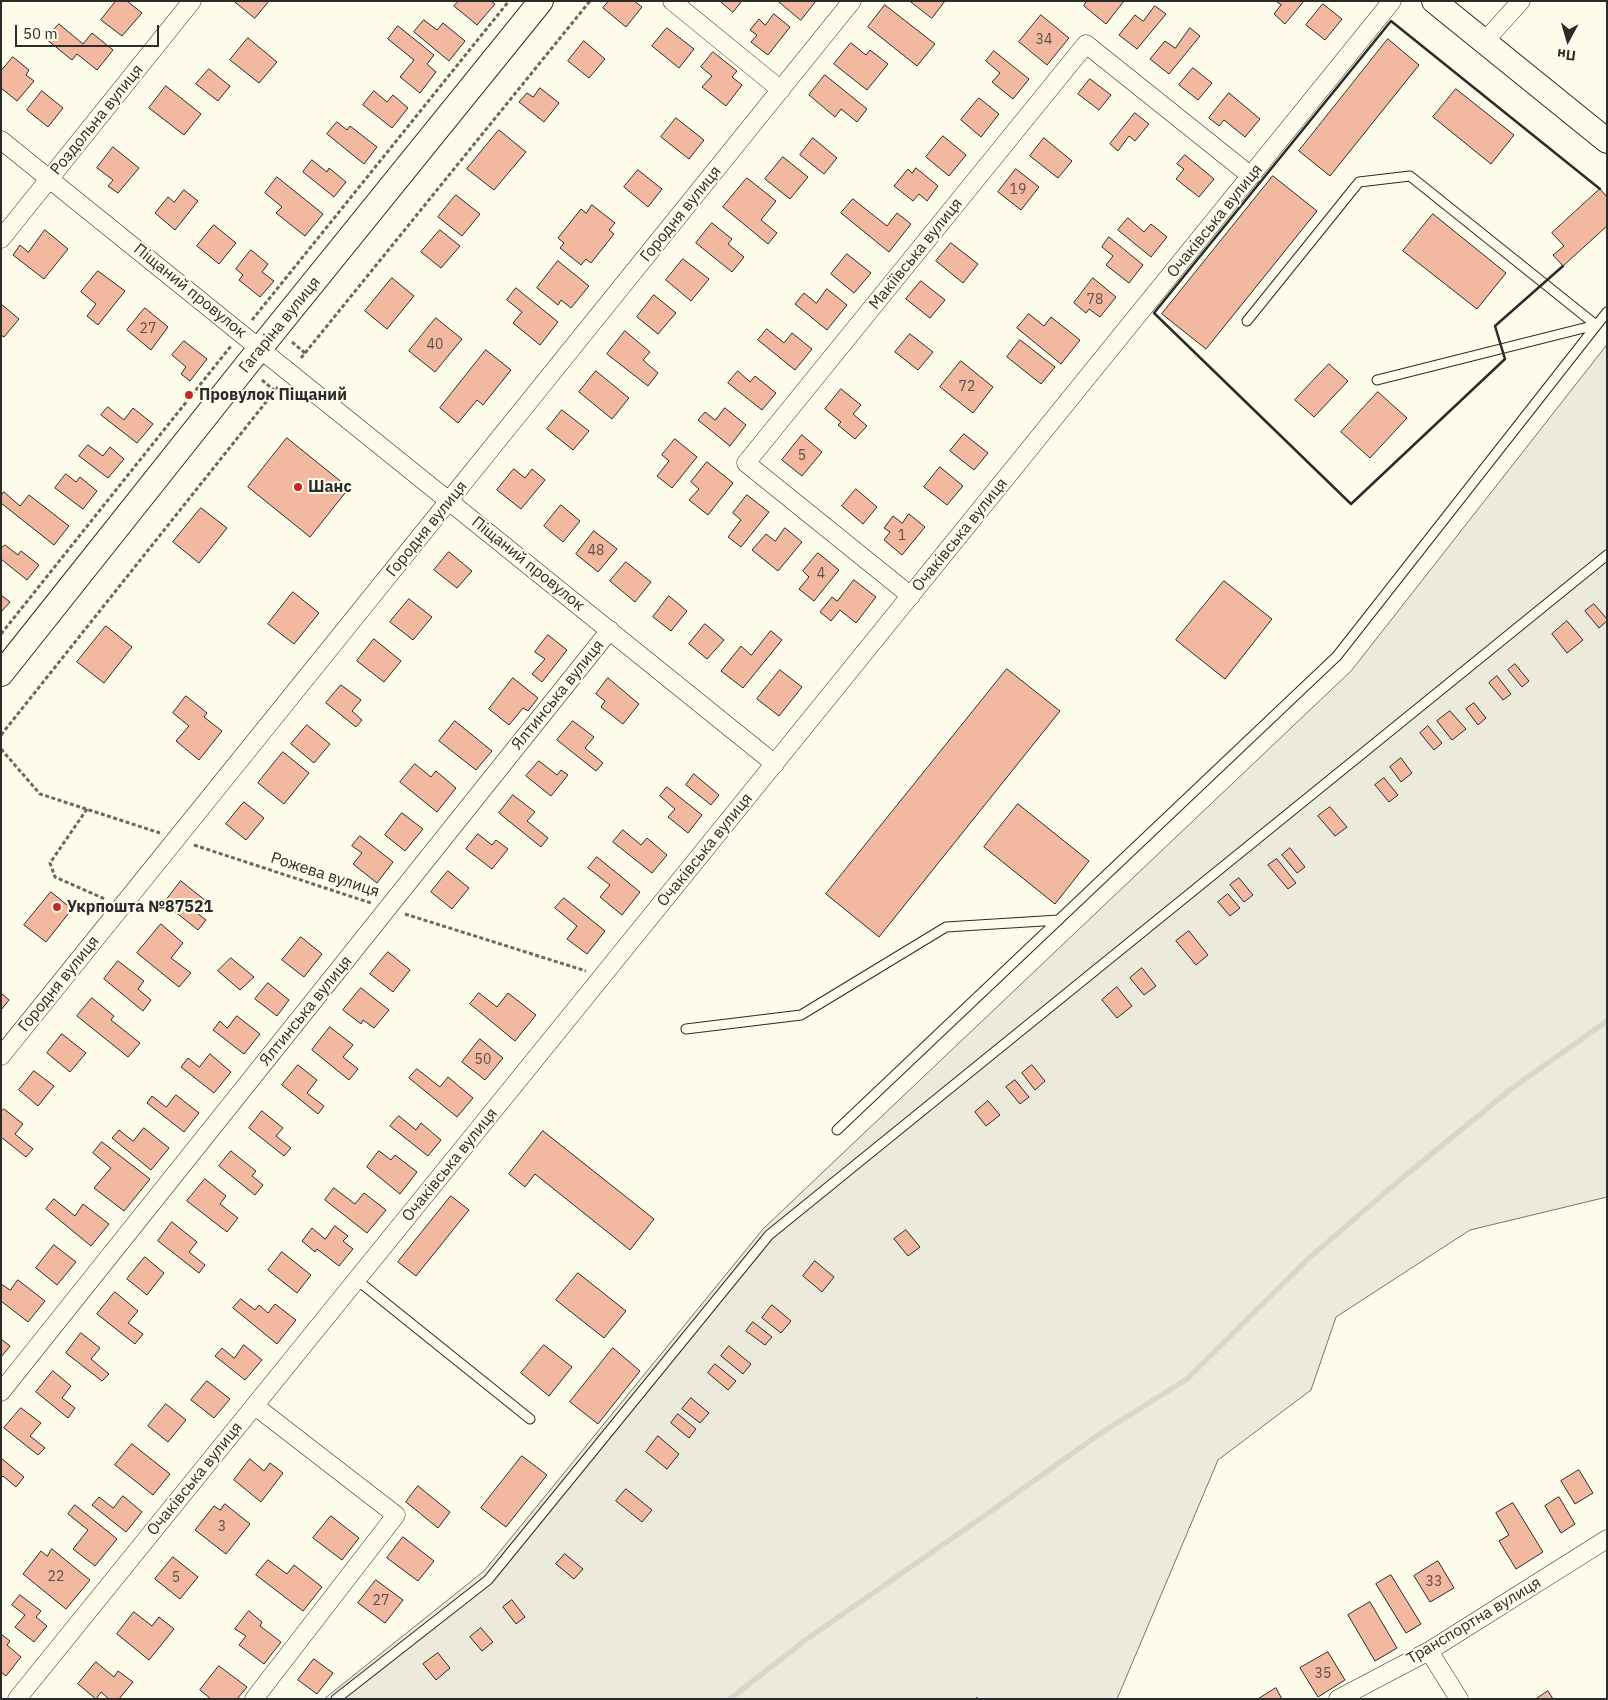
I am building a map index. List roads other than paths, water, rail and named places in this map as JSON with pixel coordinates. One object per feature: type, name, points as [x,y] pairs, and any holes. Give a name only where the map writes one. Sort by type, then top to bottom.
[{"type":"street","name":"Роздольна вулиця","points":[[1,239],[192,1]]},
{"type":"street","name":"Гагаріна вулиця","points":[[1,674],[541,1]]},
{"type":"street","points":[[672,1],[781,90]]},
{"type":"street","name":"Городня вулиця","points":[[1,1056],[852,1]]},
{"type":"street","name":"Очаківська вулиця","points":[[18,1699],[1392,1]]},
{"type":"street","points":[[1434,1],[1488,38],[1607,141]]},
{"type":"street","points":[[1488,38],[1521,1]]},
{"type":"street","name":"Макіївська вулиця","points":[[911,596],[746,464],[1086,44],[1251,176]]},
{"type":"street","name":"Піщаний провулок","points":[[1,140],[775,764]]},
{"type":"street","name":"Ялтинська вулиця","points":[[1,1392],[610,630]]},
{"type":"street","points":[[254,1699],[396,1515],[255,1406]]},
{"type":"street","name":"Транспортна вулиця","points":[[1343,1697],[1429,1651],[1607,1539]]},
{"type":"street","points":[[1429,1651],[1459,1699]]},
{"type":"lane","points":[[1247,322],[1359,182],[1410,176],[1596,325]]},
{"type":"lane","points":[[837,1130],[1337,656],[1607,312]]},
{"type":"lane","points":[[1377,380],[1596,325]]},
{"type":"lane","points":[[336,1699],[488,1580],[769,1235],[1607,555]]},
{"type":"lane","points":[[686,1029],[801,1015],[946,927],[1059,920]]},
{"type":"lane","points":[[357,1280],[530,1419]]},
{"type":"waterway","points":[[730,1699],[804,1641],[1101,1433],[1187,1379],[1308,1259],[1395,1184],[1511,1089],[1607,1021]]},
{"type":"place","name":"Провулок Піщаний","points":[[189,395]]},
{"type":"place","name":"Шанс","points":[[298,487]]},
{"type":"place","name":"Укрпошта №87521","points":[[57,907]]}]
